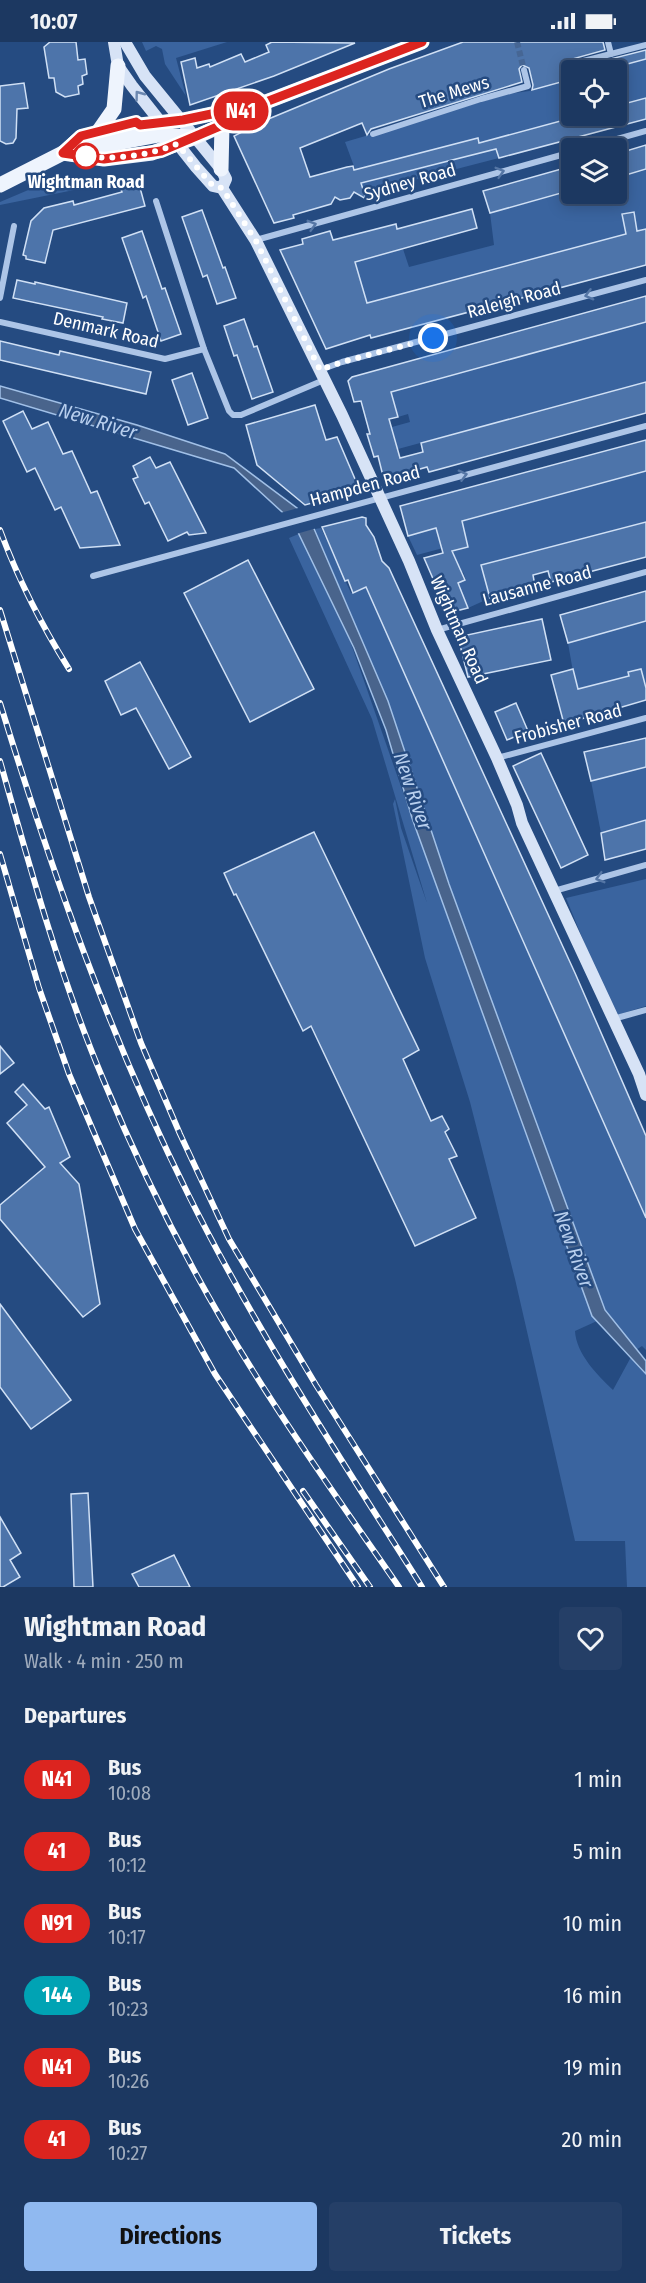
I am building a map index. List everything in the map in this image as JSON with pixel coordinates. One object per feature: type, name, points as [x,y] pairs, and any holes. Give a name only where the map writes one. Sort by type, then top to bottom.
[{"type":"main road","points":[[98,132],[114,109],[118,66],[114,42]]},
{"type":"main road","points":[[125,42],[145,76],[183,120],[220,169]]},
{"type":"main road","points":[[0,185],[63,153],[81,136],[112,130],[117,134],[137,130],[140,125],[169,134],[196,137],[227,120],[422,42]]},
{"type":"main road","name":"Wightman Road","points":[[118,66],[169,134],[213,186],[222,188],[256,241],[323,375],[380,498],[437,630],[497,758],[522,823],[646,1095]]},
{"type":"main road","points":[[63,153],[104,159],[161,151],[169,134],[183,120],[221,112],[227,120],[220,169]]},
{"type":"main road","points":[[77,141],[101,146],[169,134]]},
{"type":"main road","name":"Wightman Road","points":[[220,169],[226,179],[222,188]]},
{"type":"street","points":[[608,42],[611,54]]},
{"type":"street","points":[[588,60],[646,45]]},
{"type":"street","name":"The Mews","points":[[373,134],[528,86],[524,70]]},
{"type":"street","points":[[621,138],[646,131]]},
{"type":"street","name":"Sydney Road","points":[[256,241],[561,155]]},
{"type":"street","points":[[156,201],[204,349],[229,411],[233,415],[241,415],[323,375]]},
{"type":"street","points":[[0,298],[14,226]]},
{"type":"street","name":"Raleigh Road","points":[[323,375],[342,362],[646,280]]},
{"type":"street","name":"Denmark Road","points":[[0,322],[165,358],[204,349]]},
{"type":"street","name":"Hampden Road","points":[[93,576],[646,426]]},
{"type":"street","name":"Lausanne Road","points":[[437,630],[646,572]]},
{"type":"street","name":"Frobisher Road","points":[[497,758],[646,718]]},
{"type":"street","points":[[553,891],[646,865]]},
{"type":"street","points":[[613,1019],[646,1010]]},
{"type":"shaded area","points":[[142,42],[227,42],[176,58],[186,96],[165,64],[162,49],[156,46],[146,51]]},
{"type":"shaded area","points":[[646,59],[646,98],[627,103],[627,64]]},
{"type":"shaded area","points":[[561,82],[561,121],[494,139],[499,158],[364,193],[345,142],[508,94]]},
{"type":"shaded area","points":[[646,170],[646,229],[362,304],[343,265],[403,249],[409,267],[494,245],[490,213],[561,194],[561,204],[627,204],[627,175]]},
{"type":"shaded area","points":[[72,178],[74,190],[0,205],[0,202],[33,188]]},
{"type":"shaded area","points":[[646,322],[646,382],[398,449],[392,427],[410,422],[408,414],[398,417],[391,392]]},
{"type":"shaded area","points":[[646,471],[646,522],[481,565],[490,598],[468,608],[458,583],[466,580],[463,572],[450,577],[435,555],[459,550],[458,544],[417,555],[408,536]]},
{"type":"shaded area","points":[[321,528],[351,593],[366,587],[646,1218],[646,1350],[642,1346],[636,1350],[605,1310],[449,884],[387,700],[315,529]]},
{"type":"shaded area","points":[[301,533],[349,638],[412,818],[593,1316],[597,1321],[575,1331],[579,1347],[594,1371],[613,1390],[631,1357],[646,1374],[646,1587],[627,1587],[625,1541],[575,1541],[515,1279],[470,1102],[425,958],[393,804],[395,799],[401,828],[427,903],[372,719],[289,538]]},
{"type":"shaded area","points":[[646,621],[646,684],[582,703],[568,643]]},
{"type":"shaded area","points":[[646,766],[646,820],[601,833],[591,781]]},
{"type":"shaded area","points":[[646,879],[646,1006],[614,1016],[566,898]]},
{"type":"water","name":"New River","points":[[0,386],[137,425],[225,454],[309,517],[388,701],[449,884],[605,1310],[646,1361],[646,1374],[592,1316],[412,818],[386,730],[354,648],[293,522],[234,468],[0,398]]},
{"type":"pier","points":[[302,507],[313,518],[317,528],[296,534],[291,523],[280,513]]},
{"type":"building","points":[[50,42],[76,42],[78,60],[85,59],[87,74],[82,76],[83,84],[78,86],[79,94],[65,97],[56,92],[54,78],[49,78],[44,47]]},
{"type":"building","points":[[272,42],[355,43],[274,76],[190,105],[181,62],[195,58],[197,68],[209,64],[210,67],[241,54],[245,62],[269,52],[266,45]]},
{"type":"building","points":[[463,42],[603,42],[605,50],[561,60],[561,82],[532,90],[529,68],[522,65],[519,69],[522,82],[371,129],[367,135],[362,123],[300,148],[310,177],[353,166],[354,170],[478,138],[479,143],[561,121],[561,126],[620,126],[574,138],[561,138],[561,142],[499,158],[496,149],[361,183],[366,199],[354,192],[350,198],[340,200],[335,197],[331,204],[274,223],[234,136],[266,120],[389,69]]},
{"type":"building","points":[[646,50],[646,59],[627,64],[627,60],[606,60]]},
{"type":"building","points":[[24,83],[28,108],[17,109],[16,138],[13,143],[6,144],[0,141],[0,86]]},
{"type":"building","points":[[646,98],[646,119],[627,124],[627,103]]},
{"type":"building","points":[[646,145],[646,169],[627,175],[627,151]]},
{"type":"building","points":[[561,169],[561,193],[490,213],[483,191]]},
{"type":"building","points":[[139,184],[145,206],[53,230],[45,263],[26,259],[23,255],[31,221],[44,208],[73,201],[74,205],[122,192],[121,189]]},
{"type":"building","points":[[472,209],[477,228],[355,262],[367,303],[626,234],[622,214],[634,212],[637,231],[646,229],[646,265],[371,338],[370,335],[326,349],[280,250],[303,244],[302,239],[330,231],[333,240],[396,224],[397,229]]},
{"type":"building","points":[[202,210],[236,298],[217,304],[207,275],[203,277],[182,217]]},
{"type":"building","points":[[142,231],[162,289],[165,288],[181,334],[161,341],[146,296],[143,298],[122,238]]},
{"type":"building","points":[[17,280],[127,303],[123,323],[13,298]]},
{"type":"building","points":[[646,296],[646,322],[391,392],[398,417],[389,419],[400,458],[423,452],[421,443],[646,382],[646,413],[429,472],[427,467],[396,476],[397,480],[385,484],[378,456],[374,457],[367,434],[370,434],[361,401],[354,402],[348,381],[352,377]]},
{"type":"building","points":[[244,319],[254,347],[257,346],[273,392],[252,399],[224,326]]},
{"type":"building","points":[[0,341],[59,355],[60,351],[151,372],[146,394],[0,360]]},
{"type":"building","points":[[192,373],[208,418],[188,425],[172,380]]},
{"type":"building","points":[[315,405],[326,440],[337,437],[358,486],[356,491],[305,505],[257,465],[246,425]]},
{"type":"building","points":[[23,411],[32,429],[48,422],[63,454],[72,451],[91,493],[97,491],[120,545],[80,548],[61,507],[55,510],[35,468],[27,472],[3,421]]},
{"type":"building","points":[[646,440],[646,471],[462,521],[468,547],[452,551],[465,580],[458,583],[468,608],[448,613],[424,558],[443,553],[436,528],[408,536],[400,506]]},
{"type":"building","points":[[150,457],[156,468],[170,462],[206,533],[189,535],[187,532],[168,541],[149,502],[145,504],[133,479],[138,477],[133,466]]},
{"type":"building","points":[[366,518],[366,525],[374,537],[382,561],[389,568],[575,973],[646,1136],[646,1218],[366,587],[353,593],[348,580],[345,581],[322,527]]},
{"type":"building","points":[[646,522],[646,557],[551,582],[548,571],[533,575],[535,586],[490,598],[481,565]]},
{"type":"building","points":[[248,560],[314,689],[250,722],[184,593]]},
{"type":"building","points":[[646,591],[646,621],[568,643],[560,615]]},
{"type":"building","points":[[542,619],[551,660],[468,677],[458,637]]},
{"type":"building","points":[[140,662],[191,757],[169,769],[136,708],[121,715],[105,681]]},
{"type":"building","points":[[573,669],[578,689],[629,676],[628,672],[641,669],[646,688],[646,700],[564,724],[551,675]]},
{"type":"building","points":[[516,703],[528,731],[507,740],[495,712]]},
{"type":"building","points":[[646,738],[646,767],[591,781],[584,752]]},
{"type":"building","points":[[541,753],[588,855],[561,868],[513,766]]},
{"type":"building","points":[[646,820],[646,849],[605,860],[601,833]]},
{"type":"building","points":[[314,832],[419,1050],[403,1059],[431,1121],[442,1116],[449,1129],[445,1132],[457,1156],[449,1159],[476,1218],[415,1246],[311,1026],[303,1031],[224,873]]},
{"type":"building","points":[[0,1046],[14,1063],[0,1074]]},
{"type":"building","points":[[23,1084],[45,1109],[49,1107],[70,1157],[60,1163],[79,1184],[100,1304],[83,1317],[0,1219],[0,1205],[45,1167],[7,1123],[27,1105],[15,1092]]},
{"type":"building","points":[[0,1304],[71,1400],[31,1429],[0,1387]]},
{"type":"building","points":[[88,1493],[93,1587],[74,1587],[71,1494]]},
{"type":"building","points":[[0,1517],[21,1553],[10,1560],[20,1577],[3,1587],[0,1587]]},
{"type":"building","points":[[174,1555],[190,1587],[139,1587],[132,1574]]},
{"type":"tunnel","points":[[517,42],[524,70]]},
{"type":"railway","points":[[0,530],[31,602],[69,669]]},
{"type":"railway","points":[[0,610],[89,897],[141,1043],[180,1134],[229,1239],[316,1385],[444,1587]]},
{"type":"railway","points":[[0,703],[40,829],[84,954],[160,1136],[215,1247],[271,1346],[422,1587]]},
{"type":"railway","points":[[0,761],[34,882],[87,1040],[158,1201],[205,1291],[264,1388],[399,1587]]},
{"type":"railway","points":[[0,854],[39,988],[69,1074],[135,1229],[215,1374],[358,1587]]},
{"type":"railway","points":[[303,1491],[370,1587]]},
{"type":"bus line","name":"N41","points":[[221,112],[183,120],[140,125],[136,122],[116,126],[112,130],[81,136],[63,153],[104,159],[161,151],[227,123],[232,115],[422,42]]},
{"type":"place","name":"Wightman Road","points":[[86,156]]},
{"type":"route","points":[[86,156],[83,156],[104,159],[152,153],[177,144],[213,186],[222,188],[256,241],[320,370],[433,338]]}]
